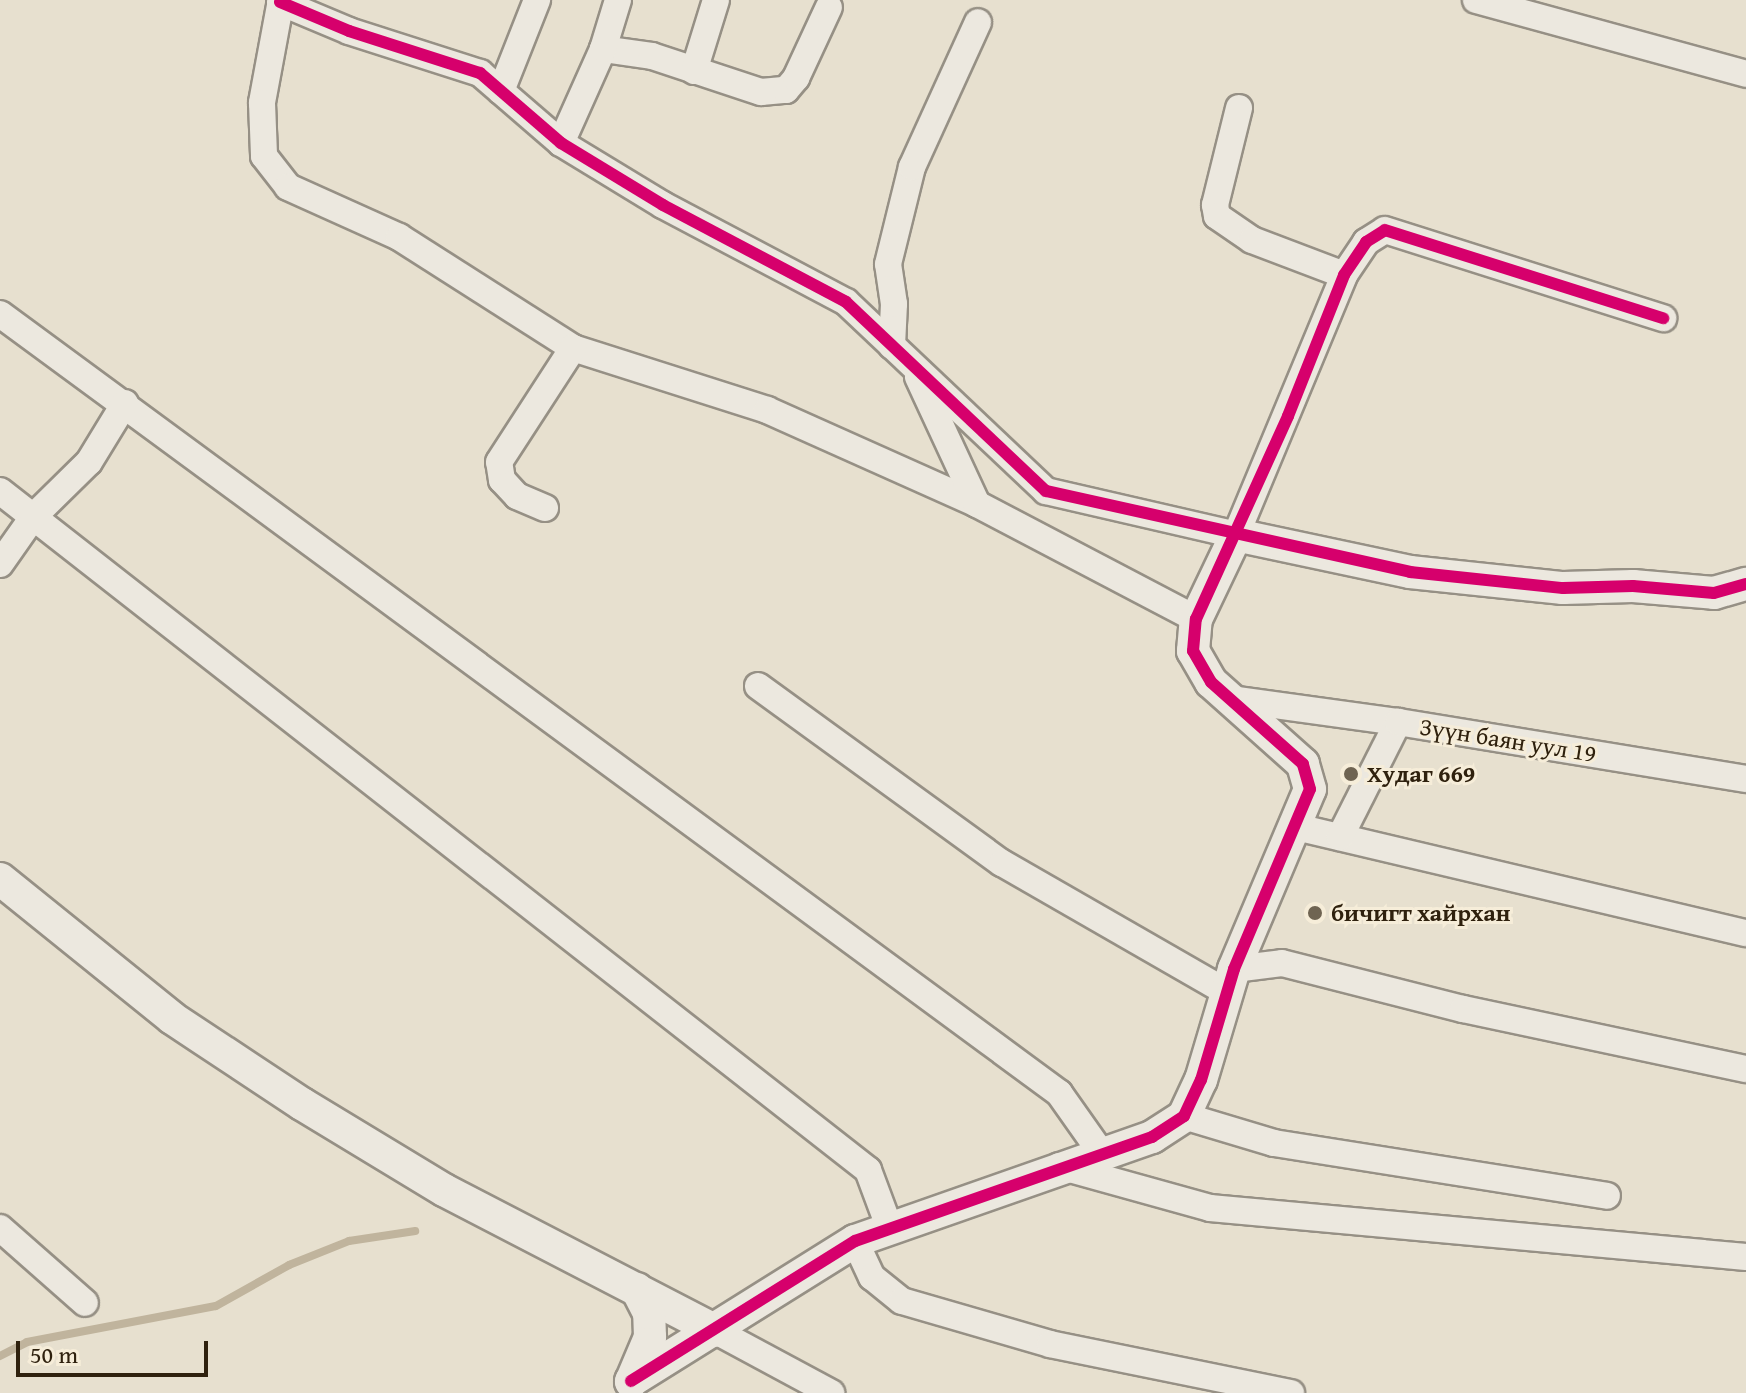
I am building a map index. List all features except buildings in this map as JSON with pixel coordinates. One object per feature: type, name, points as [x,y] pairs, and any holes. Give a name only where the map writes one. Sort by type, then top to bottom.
[{"type":"street","points":[[501,91],[537,0]]},
{"type":"street","points":[[561,143],[603,49],[618,0]]},
{"type":"street","points":[[694,71],[716,0]]},
{"type":"street","points":[[1476,0],[1746,74]]},
{"type":"street","points":[[1196,619],[977,504],[767,410],[573,348],[399,237],[288,187],[264,156],[263,143],[262,103],[280,1],[349,31],[480,73],[561,143],[663,205],[846,302],[1046,491],[1410,572],[1563,588],[1633,586],[1714,593],[1746,584]]},
{"type":"street","points":[[603,49],[652,56],[761,92],[786,90],[796,78],[829,7]]},
{"type":"street","points":[[977,504],[902,354],[888,264],[912,167],[978,22]]},
{"type":"street","points":[[1239,108],[1215,205],[1217,216],[1252,240],[1344,275]]},
{"type":"street","points":[[626,1387],[855,1241],[1059,1166],[1152,1137],[1184,1116],[1201,1080],[1230,980],[1310,789],[1303,764],[1211,682],[1193,651],[1196,619],[1236,535],[1344,275],[1366,242],[1385,230],[1663,318]]},
{"type":"street","points":[[0,314],[1059,1093],[1102,1154]]},
{"type":"street","points":[[545,508],[517,496],[502,480],[499,462],[573,348]]},
{"type":"street","points":[[0,564],[33,517],[89,462],[125,403]]},
{"type":"street","points":[[0,491],[868,1170],[890,1229]]},
{"type":"street","points":[[758,686],[1002,863],[1230,980],[1282,963],[1463,1009],[1746,1069]]},
{"type":"street","points":[[1230,699],[1398,722]]},
{"type":"street","name":"Зүүн баян уул 19","points":[[1340,837],[1398,722],[1746,779]]},
{"type":"street","points":[[1292,826],[1746,933]]},
{"type":"street","points":[[0,879],[172,1018],[302,1104],[444,1190],[831,1393]]},
{"type":"street","points":[[1184,1116],[1274,1143],[1607,1196]]},
{"type":"street","points":[[1059,1166],[1210,1208],[1746,1257]]},
{"type":"street","points":[[0,1228],[85,1303]]},
{"type":"street","points":[[855,1241],[872,1277],[902,1301],[1050,1344],[1291,1393]]},
{"type":"street","points":[[626,1387],[650,1337],[649,1313],[637,1289]]},
{"type":"waterway","points":[[0,1356],[27,1342],[216,1306],[289,1265],[349,1241],[415,1231]]},
{"type":"cycle path","points":[[280,2],[349,31],[480,73],[561,143],[663,205],[846,302],[1046,491],[1410,572],[1563,588],[1633,586],[1714,593],[1746,584]]},
{"type":"cycle path","points":[[631,1381],[855,1241],[1152,1137],[1184,1116],[1201,1080],[1234,969],[1310,789],[1303,764],[1211,682],[1193,651],[1196,619],[1288,416],[1344,275],[1366,242],[1385,230],[1663,318]]},
{"type":"place","name":"Худаг 669","points":[[1351,774]]},
{"type":"place","name":"бичигт хайрхан","points":[[1315,913]]}]
